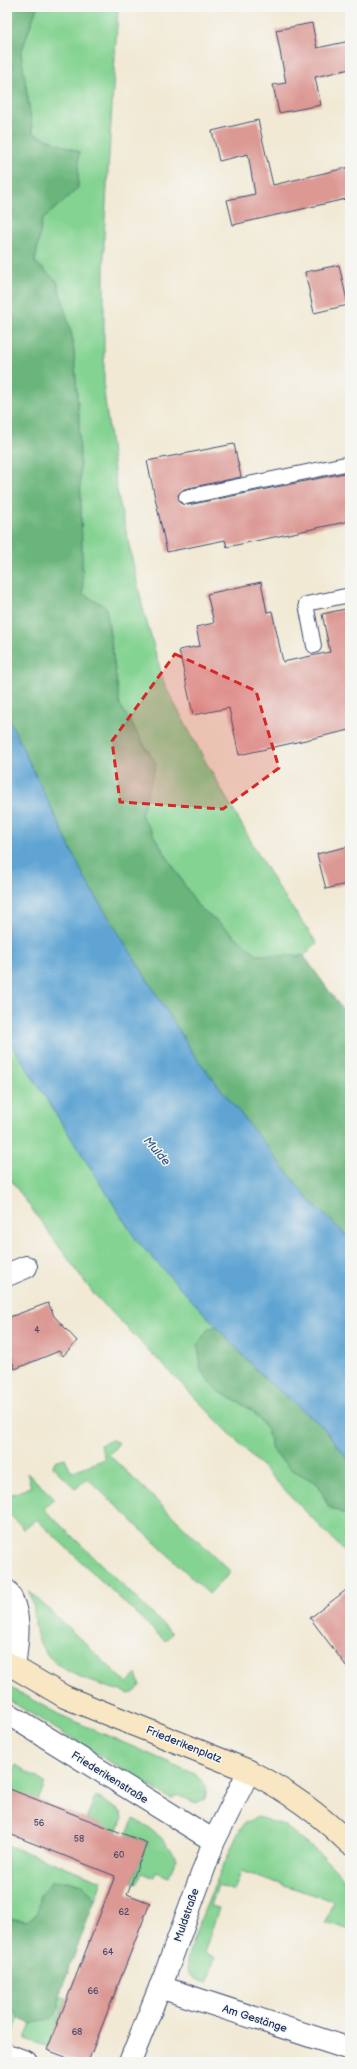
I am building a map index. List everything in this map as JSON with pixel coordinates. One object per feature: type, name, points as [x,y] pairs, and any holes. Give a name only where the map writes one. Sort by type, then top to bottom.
[{"type":"main road","name":"Friederikenplatz","points":[[10,1666],[65,1697],[249,1771],[278,1786],[311,1808],[350,1844]]},
{"type":"street","points":[[7,1591],[13,1601],[18,1621],[10,1666]]},
{"type":"street","name":"Friederikenstraße","points":[[7,1713],[214,1841]]},
{"type":"street","name":"Muldstraße","points":[[130,2062],[160,1987],[214,1841],[249,1771]]},
{"type":"street","name":"Am Gestänge","points":[[160,1987],[350,2049]]},
{"type":"street","points":[[7,2055],[26,2062]]},
{"type":"lane","points":[[186,497],[350,463]]},
{"type":"lane","points":[[314,646],[306,604],[350,595]]},
{"type":"highlighted area","points":[[175,654],[256,691],[279,768],[223,809],[120,802],[112,741]]},
{"type":"green space","points":[[7,7],[37,7],[21,53],[33,133],[79,152],[78,188],[42,220],[35,262],[57,281],[73,340],[79,419],[83,594],[106,607],[120,705],[156,764],[141,815],[197,905],[258,955],[304,956],[350,1020],[350,1239],[309,1200],[194,1055],[85,879],[7,715]]},
{"type":"green space","points":[[37,7],[118,7],[104,236],[104,392],[116,486],[143,609],[165,686],[208,766],[276,885],[317,943],[304,956],[258,955],[197,905],[141,815],[156,764],[120,705],[106,607],[83,594],[79,419],[73,340],[57,281],[35,262],[42,220],[78,188],[33,133],[21,53]]},
{"type":"green space","points":[[7,1037],[137,1241],[216,1326],[208,1329],[218,1391],[253,1411],[267,1429],[272,1450],[290,1468],[318,1484],[329,1507],[350,1517],[350,1557],[93,1293],[7,1175]]},
{"type":"green space","points":[[216,1326],[265,1379],[323,1427],[350,1462],[350,1517],[329,1507],[318,1484],[289,1468],[272,1450],[267,1429],[253,1411],[218,1391],[201,1371],[198,1344],[208,1329]]},
{"type":"green space","points":[[112,1440],[119,1443],[109,1455],[231,1572],[209,1594],[87,1478],[76,1489],[53,1466],[55,1461],[65,1458],[71,1472],[105,1459],[100,1445]]},
{"type":"green space","points":[[27,1473],[54,1498],[44,1509],[172,1633],[165,1641],[36,1519],[25,1530],[7,1512],[7,1496],[31,1487]]},
{"type":"green space","points":[[28,1590],[127,1683],[136,1674],[140,1685],[137,1690],[129,1694],[88,1680],[62,1668],[51,1659],[43,1648],[37,1635],[31,1596]]},
{"type":"green space","points":[[7,1686],[58,1714],[195,1774],[207,1787],[205,1799],[196,1803],[177,1795],[171,1799],[7,1699]]},
{"type":"green space","points":[[16,1765],[45,1783],[38,1801],[8,1789]]},
{"type":"green space","points":[[95,1798],[99,1798],[121,1812],[122,1820],[117,1832],[86,1819]]},
{"type":"green space","points":[[258,1817],[285,1826],[325,1858],[340,1874],[350,1889],[350,1930],[326,1922],[333,1901],[241,1871],[234,1891],[218,1885],[211,1906],[219,1908],[204,1953],[215,1957],[207,1983],[195,1979],[188,1972],[187,1960],[199,1924],[217,1879],[239,1831],[244,1823]]},
{"type":"green space","points":[[134,1819],[164,1840],[173,1852],[176,1859],[169,1877],[156,1872],[154,1878],[142,1873],[137,1884],[132,1882],[147,1843],[126,1835]]},
{"type":"green space","points":[[7,1845],[102,1881],[95,1900],[83,1885],[40,1895],[38,1913],[27,1921],[7,1918]]},
{"type":"green space","points":[[68,1881],[83,1885],[95,1900],[59,1996],[59,2008],[50,2020],[42,2020],[31,2024],[19,2019],[15,2012],[7,2006],[7,1918],[27,1921],[38,1913],[40,1895],[51,1882]]},
{"type":"green space","points":[[59,1996],[67,1999],[48,2047],[25,2039],[31,2024],[42,2020],[59,2008]]},
{"type":"green space","points":[[7,2006],[15,2012],[19,2019],[12,2034],[7,2032]]},
{"type":"water","name":"Mulde","points":[[7,715],[85,879],[194,1055],[309,1200],[350,1239],[350,1462],[323,1427],[265,1379],[137,1241],[7,1037]]},
{"type":"building","points":[[312,23],[317,48],[350,41],[350,69],[315,77],[321,105],[279,113],[273,85],[286,83],[276,30]]},
{"type":"building","points":[[258,120],[273,185],[350,167],[350,198],[233,225],[227,200],[255,194],[248,154],[219,161],[212,131]]},
{"type":"building","points":[[339,265],[348,305],[314,313],[305,272]]},
{"type":"building","points":[[234,444],[241,477],[184,489],[178,495],[180,503],[188,505],[350,472],[350,521],[227,547],[225,540],[167,552],[147,461]]},
{"type":"building","points":[[261,582],[267,612],[272,611],[283,662],[330,652],[322,614],[350,608],[350,730],[239,755],[229,708],[193,715],[179,650],[200,646],[196,627],[214,623],[207,594]]},
{"type":"building","points":[[350,846],[350,883],[326,889],[317,854]]},
{"type":"building","points":[[48,1303],[54,1316],[77,1341],[63,1356],[59,1351],[15,1369],[7,1348],[7,1318]]},
{"type":"building","points":[[350,1587],[350,1671],[310,1618]]},
{"type":"building","points":[[7,1788],[147,1843],[127,1894],[150,1903],[88,2062],[79,2062],[47,2050],[115,1876],[7,1833]]}]
